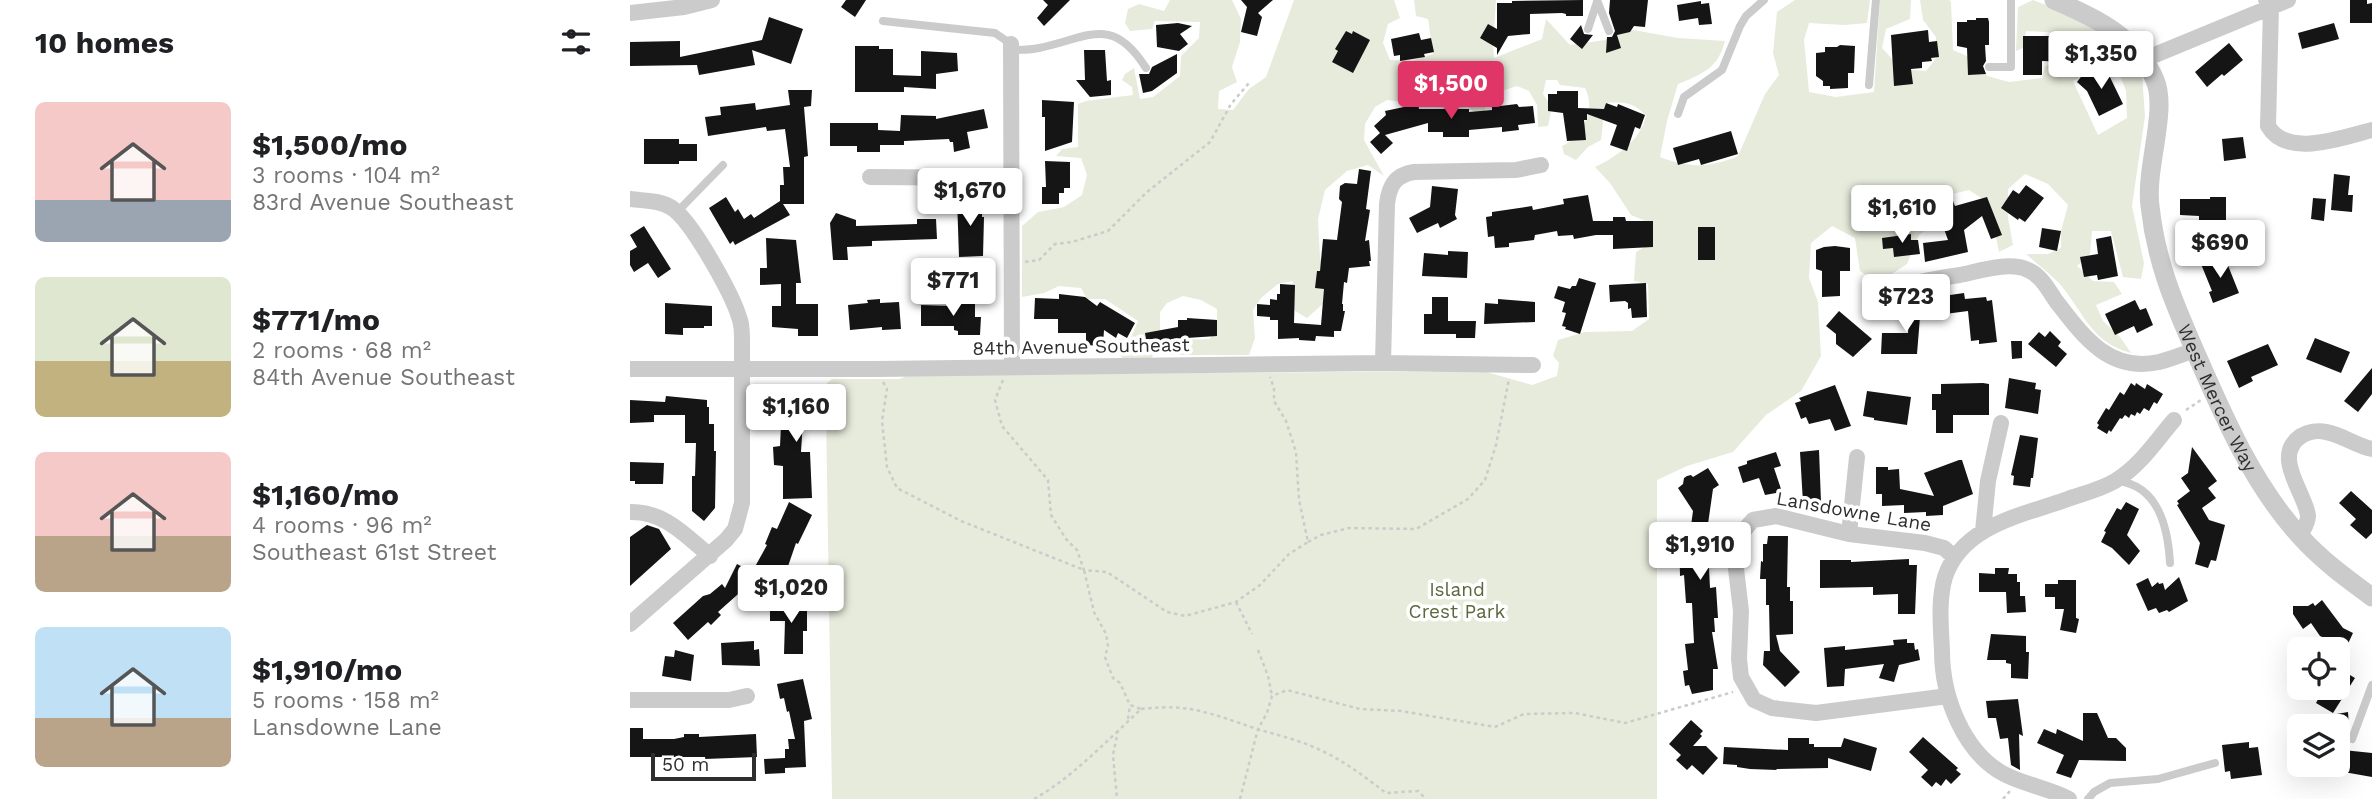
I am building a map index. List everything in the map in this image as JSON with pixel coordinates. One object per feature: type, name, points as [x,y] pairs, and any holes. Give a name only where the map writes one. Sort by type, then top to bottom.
[{"type":"street","points":[[630,13],[684,7],[712,0]]},
{"type":"street","name":"West Mercer Way","points":[[2054,0],[2083,12],[2112,29],[2145,59],[2156,82],[2159,96],[2148,194],[2159,262],[2171,298],[2213,393],[2272,501],[2300,536],[2338,572],[2372,597]]},
{"type":"street","points":[[2145,59],[2268,3],[2288,0]]},
{"type":"street","points":[[2268,3],[2268,126],[2272,133],[2279,138],[2302,144],[2320,143],[2372,130]]},
{"type":"street","points":[[1011,47],[1012,367]]},
{"type":"street","points":[[1383,363],[1387,204],[1392,184],[1403,174],[1414,172],[1516,170],[1541,165]]},
{"type":"street","points":[[870,177],[1011,178]]},
{"type":"street","points":[[630,199],[669,206],[685,221],[730,293],[741,320],[742,370],[742,503],[734,529],[709,556],[630,624]]},
{"type":"street","points":[[1880,301],[1893,291],[1915,282],[2019,267],[2037,275],[2102,353],[2121,361],[2141,364],[2159,362],[2195,350]]},
{"type":"street","name":"84th Avenue Southeast","points":[[630,369],[1383,363],[1533,365]]},
{"type":"street","points":[[2069,799],[2018,780],[1990,765],[1974,749],[1962,728],[1948,696],[1941,656],[1941,596],[1945,577],[1954,557],[1983,531],[2115,481],[2147,454],[2174,421]]},
{"type":"street","points":[[1983,531],[1988,481],[2001,423]]},
{"type":"street","points":[[2300,536],[2308,520],[2305,505],[2290,470],[2290,454],[2295,440],[2307,432],[2324,431],[2372,449]]},
{"type":"street","points":[[1849,534],[1857,457]]},
{"type":"street","points":[[630,512],[643,511],[663,518],[709,556]]},
{"type":"street","name":"Lansdowne Lane","points":[[1746,688],[1741,677],[1739,659],[1741,611],[1734,552],[1739,536],[1753,520],[1776,516],[1849,534],[1925,543],[1944,548],[1954,557]]},
{"type":"street","points":[[1746,688],[1754,699],[1772,708],[1816,713],[1948,696]]},
{"type":"street","points":[[630,700],[729,701],[747,696]]},
{"type":"lane","points":[[1678,114],[1684,97],[1722,71],[1740,26],[1746,16],[1764,0]]},
{"type":"lane","points":[[1869,85],[1876,0]]},
{"type":"lane","points":[[1989,67],[2011,67],[2011,0]]},
{"type":"lane","points":[[1588,29],[1597,1]]},
{"type":"lane","points":[[1597,1],[1609,31]]},
{"type":"lane","points":[[883,21],[995,33],[1011,47],[1039,48],[1095,34],[1116,36],[1128,43],[1146,68]]},
{"type":"lane","points":[[677,212],[723,165]]},
{"type":"lane","points":[[2115,481],[2125,482],[2147,492],[2158,508],[2169,542],[2170,563]]},
{"type":"lane","points":[[2352,739],[2372,685]]},
{"type":"lane","points":[[2088,799],[2094,792],[2110,783],[2158,779],[2215,764]]},
{"type":"path","points":[[1019,263],[1040,260],[1055,244],[1072,242],[1108,231],[1147,192],[1210,142],[1231,104],[1249,83]]},
{"type":"path","points":[[1265,364],[1273,388],[1274,401],[1286,421],[1296,452],[1299,500],[1308,542]]},
{"type":"path","points":[[876,369],[887,389],[882,421],[887,467],[897,488],[961,521],[1084,570],[1107,572],[1167,612],[1185,616],[1236,602],[1260,585],[1289,554],[1321,535],[1349,528],[1416,529],[1468,499],[1485,480],[1496,445],[1509,388],[1510,365]]},
{"type":"path","points":[[1004,382],[995,400],[1002,426],[1048,480],[1051,515],[1076,550],[1084,570],[1094,612],[1106,634],[1108,646],[1105,657],[1113,678],[1120,683],[1130,705],[1128,719]]},
{"type":"path","points":[[2174,421],[2213,393]]},
{"type":"path","points":[[1236,602],[1252,634]]},
{"type":"path","points":[[1240,799],[1258,729],[1272,696],[1258,650]]},
{"type":"path","points":[[1272,696],[1287,690],[1360,709],[1401,711],[1495,727],[1524,714],[1575,713],[1625,723],[1746,688]]},
{"type":"path","points":[[1130,705],[1141,709],[1195,709],[1258,729],[1320,750],[1386,793],[1418,791],[1426,799]]},
{"type":"path","points":[[1034,799],[1082,766],[1141,709]]},
{"type":"path","points":[[1116,799],[1113,755],[1118,731]]},
{"type":"green space","name":"Island Crest Park","points":[[1170,0],[1232,0],[1241,19],[1240,42],[1232,67],[1237,82],[1219,91],[1218,109],[1233,110],[1249,89],[1266,77],[1294,0],[1394,0],[1400,18],[1388,24],[1383,43],[1390,60],[1412,61],[1433,54],[1428,19],[1416,16],[1414,0],[1496,0],[1494,58],[1542,39],[1546,19],[1570,45],[1605,40],[1622,28],[1678,38],[1725,41],[1714,64],[1695,77],[1678,84],[1667,121],[1660,157],[1699,165],[1718,163],[1738,156],[1765,94],[1779,75],[1773,53],[1777,12],[1795,0],[1870,0],[1867,23],[1809,23],[1804,40],[1809,92],[1836,97],[1874,92],[1880,0],[1911,0],[1910,19],[1886,29],[1882,48],[1901,69],[1926,71],[1936,58],[1936,37],[1923,20],[1920,0],[1949,0],[1953,50],[1981,62],[1987,76],[2009,82],[2042,78],[2045,66],[2071,60],[2073,43],[2064,41],[2062,33],[2026,31],[2023,48],[2016,51],[2018,7],[2033,0],[2073,15],[2111,40],[2091,70],[2073,81],[2098,135],[2127,118],[2126,91],[2117,67],[2121,55],[2142,75],[2145,116],[2132,206],[2144,263],[2141,279],[2123,277],[2111,231],[2092,231],[2090,254],[2077,266],[2093,281],[2114,282],[2122,294],[2096,305],[2103,321],[2120,337],[2131,353],[2106,342],[2097,334],[2059,283],[2026,254],[2048,254],[2061,248],[2061,231],[2068,205],[2048,184],[2025,174],[2008,189],[2008,218],[2013,245],[1999,252],[1989,203],[1969,190],[1940,197],[1935,223],[1919,235],[1907,264],[1878,283],[1860,271],[1855,238],[1832,226],[1811,243],[1809,278],[1818,302],[1821,356],[1801,391],[1766,415],[1733,452],[1687,466],[1657,480],[1657,799],[832,799],[826,409],[827,383],[832,379],[899,379],[909,375],[1483,371],[1532,385],[1557,376],[1559,363],[1553,356],[1558,340],[1585,332],[1632,331],[1649,319],[1648,284],[1634,281],[1636,252],[1648,245],[1650,223],[1631,215],[1610,183],[1595,167],[1633,140],[1646,116],[1628,104],[1605,103],[1601,140],[1588,147],[1576,160],[1564,154],[1562,146],[1582,129],[1588,113],[1588,96],[1585,88],[1560,85],[1557,80],[1546,80],[1543,94],[1552,107],[1548,126],[1538,127],[1537,105],[1529,91],[1517,86],[1487,96],[1484,116],[1453,95],[1413,103],[1387,100],[1375,107],[1365,124],[1364,140],[1384,176],[1368,165],[1347,171],[1325,190],[1318,219],[1320,258],[1338,301],[1325,302],[1307,318],[1295,311],[1292,299],[1293,281],[1278,284],[1261,298],[1253,310],[1255,338],[1249,355],[1169,355],[1175,340],[1210,339],[1217,323],[1217,309],[1201,300],[1183,296],[1167,303],[1160,312],[1160,333],[1152,358],[1124,360],[1118,352],[1119,339],[1130,340],[1138,321],[1105,299],[1087,299],[1081,288],[1059,286],[1044,293],[1022,297],[1022,226],[1038,212],[1064,207],[1082,195],[1087,175],[1081,158],[1056,156],[1062,149],[1078,147],[1078,104],[1133,95],[1132,87],[1122,80],[1125,74],[1134,68],[1140,99],[1153,97],[1180,76],[1181,56],[1199,38],[1200,22],[1155,21],[1152,29],[1130,31],[1125,23],[1128,9],[1139,4],[1164,11]]},
{"type":"building","points":[[846,0],[866,0],[855,17],[841,7]]},
{"type":"building","points":[[1043,0],[1070,0],[1044,26],[1037,18],[1048,5]]},
{"type":"building","points":[[1241,0],[1273,0],[1258,13],[1262,17],[1257,36],[1241,32],[1247,7]]},
{"type":"building","points":[[1583,0],[1583,16],[1566,16],[1562,13],[1530,14],[1530,34],[1508,36],[1497,55],[1497,48],[1480,38],[1488,24],[1497,29],[1497,3]]},
{"type":"building","points":[[1610,0],[1648,0],[1645,27],[1634,26],[1630,32],[1617,35],[1621,48],[1606,53],[1607,37],[1612,37],[1615,31],[1609,13]]},
{"type":"building","points":[[2350,0],[2367,0],[2367,4],[2372,3],[2372,23],[2350,23]]},
{"type":"building","points":[[1701,1],[1701,4],[1709,3],[1712,24],[1699,25],[1698,18],[1679,21],[1677,5]]},
{"type":"building","points":[[769,17],[803,29],[791,64],[752,50],[755,65],[699,75],[697,65],[630,66],[630,42],[680,41],[680,57],[762,40]]},
{"type":"building","points":[[1988,18],[1989,22],[1989,45],[1985,45],[1986,61],[1983,66],[1986,74],[1968,75],[1967,48],[1957,46],[1957,22]]},
{"type":"building","points":[[1178,23],[1192,26],[1180,34],[1188,44],[1179,51],[1157,47],[1156,25]]},
{"type":"building","points":[[2334,23],[2339,39],[2302,49],[2298,33]]},
{"type":"building","points":[[1581,25],[1584,34],[1593,35],[1582,49],[1570,39]]},
{"type":"building","points":[[1928,30],[1929,42],[1937,41],[1939,57],[1922,62],[1922,68],[1911,69],[1913,84],[1894,86],[1891,35]]},
{"type":"building","points":[[1346,31],[1352,34],[1353,31],[1370,40],[1353,73],[1332,62],[1338,51],[1335,49]]},
{"type":"building","points":[[1419,33],[1421,40],[1431,38],[1434,52],[1424,54],[1425,57],[1400,61],[1400,55],[1394,56],[1391,39]]},
{"type":"building","points":[[2023,36],[2061,36],[2061,43],[2072,45],[2072,62],[2042,61],[2042,75],[2023,75]]},
{"type":"building","points":[[2229,43],[2243,60],[2207,87],[2195,72]]},
{"type":"building","points":[[855,46],[893,49],[893,75],[921,76],[921,51],[957,53],[958,71],[936,74],[936,89],[904,87],[904,92],[855,92]]},
{"type":"building","points":[[1855,46],[1854,73],[1848,73],[1848,88],[1830,89],[1830,86],[1823,86],[1823,81],[1816,76],[1816,53],[1825,52],[1825,47]]},
{"type":"building","points":[[1084,50],[1105,50],[1107,81],[1111,80],[1111,95],[1090,97],[1076,80],[1085,80]]},
{"type":"building","points":[[1177,54],[1177,73],[1152,91],[1143,93],[1139,74],[1149,74],[1152,67]]},
{"type":"building","points":[[2087,69],[2094,74],[2106,69],[2123,104],[2099,116],[2087,91],[2077,82]]},
{"type":"building","points":[[788,90],[812,90],[811,106],[804,107],[808,156],[804,157],[804,204],[783,204],[790,215],[735,245],[733,241],[730,244],[709,208],[726,197],[735,212],[738,209],[744,219],[751,214],[754,218],[780,201],[780,185],[784,185],[783,167],[790,167],[785,129],[767,131],[766,127],[708,136],[705,117],[721,115],[720,107],[755,103],[756,110],[790,105]]},
{"type":"building","points":[[1557,91],[1578,91],[1578,108],[1604,109],[1606,103],[1617,107],[1618,104],[1645,115],[1640,129],[1635,127],[1627,151],[1610,145],[1617,125],[1587,114],[1587,120],[1584,120],[1586,140],[1567,141],[1563,113],[1548,111],[1548,94],[1557,94]]},
{"type":"building","points":[[1042,100],[1074,102],[1072,142],[1045,151]]},
{"type":"building","points":[[1418,104],[1419,109],[1469,109],[1469,112],[1517,104],[1519,107],[1533,106],[1535,123],[1518,125],[1519,130],[1502,132],[1502,127],[1469,130],[1469,137],[1443,137],[1443,132],[1428,132],[1428,123],[1385,135],[1393,143],[1381,154],[1370,142],[1380,133],[1374,126],[1386,115],[1385,111]]},
{"type":"building","points":[[984,109],[988,128],[967,132],[970,148],[954,152],[953,142],[949,139],[880,145],[880,152],[857,152],[857,146],[830,146],[830,123],[878,123],[878,130],[900,131],[901,115],[936,116],[936,119]]},
{"type":"building","points":[[1731,131],[1738,154],[1701,165],[1699,159],[1678,165],[1673,148]]},
{"type":"building","points":[[2243,137],[2246,158],[2224,161],[2222,139]]},
{"type":"building","points":[[644,139],[679,139],[679,144],[697,144],[697,161],[644,164]]},
{"type":"building","points":[[1045,161],[1070,162],[1070,188],[1064,188],[1064,193],[1059,193],[1059,204],[1042,204],[1042,187],[1046,187]]},
{"type":"building","points":[[1359,169],[1371,171],[1366,209],[1370,210],[1365,241],[1369,240],[1371,261],[1370,266],[1349,268],[1347,283],[1344,282],[1342,304],[1345,311],[1341,331],[1334,331],[1334,337],[1316,336],[1315,341],[1299,338],[1278,339],[1278,320],[1257,316],[1257,304],[1270,305],[1270,299],[1277,300],[1280,284],[1295,285],[1294,323],[1321,325],[1324,289],[1315,288],[1317,271],[1320,271],[1323,239],[1337,240],[1342,202],[1339,199],[1340,186],[1345,183],[1357,184]]},
{"type":"building","points":[[2334,174],[2350,176],[2348,195],[2353,195],[2352,212],[2331,210]]},
{"type":"building","points":[[2026,185],[2044,198],[2025,222],[2001,208],[2013,190],[2019,194]]},
{"type":"building","points":[[1432,186],[1458,189],[1455,215],[1457,219],[1440,228],[1438,223],[1417,233],[1409,218],[1430,207]]},
{"type":"building","points":[[1588,195],[1593,221],[1613,221],[1613,217],[1625,217],[1626,221],[1653,221],[1653,247],[1613,249],[1613,235],[1574,239],[1573,235],[1558,236],[1557,231],[1535,235],[1534,240],[1509,243],[1509,247],[1495,248],[1494,236],[1488,237],[1486,217],[1492,216],[1492,212],[1532,206],[1533,210],[1564,204],[1563,199]]},
{"type":"building","points":[[1987,197],[2002,235],[1991,239],[1982,216],[1964,230],[1968,252],[1925,262],[1923,243],[1948,240],[1936,207],[1953,201],[1955,206]]},
{"type":"building","points":[[2226,197],[2226,235],[2206,237],[2206,230],[2199,230],[2199,216],[2180,215],[2180,199]]},
{"type":"building","points":[[957,198],[974,198],[975,205],[982,206],[983,256],[959,257]]},
{"type":"building","points":[[2313,198],[2326,199],[2324,221],[2311,219]]},
{"type":"building","points":[[836,213],[856,220],[856,226],[917,224],[917,219],[936,219],[937,239],[872,241],[872,246],[847,247],[848,260],[833,260],[830,223]]},
{"type":"building","points":[[644,226],[671,269],[658,278],[648,263],[634,272],[630,265],[630,251],[637,247],[630,235]]},
{"type":"building","points":[[1698,227],[1715,227],[1715,260],[1698,260]]},
{"type":"building","points":[[2042,228],[2061,231],[2057,251],[2039,247]]},
{"type":"building","points":[[1911,234],[1911,240],[1918,240],[1920,254],[1894,257],[1893,248],[1883,249],[1882,238]]},
{"type":"building","points":[[2111,236],[2118,276],[2098,280],[2097,275],[2084,277],[2080,257],[2098,254],[2096,239]]},
{"type":"building","points":[[766,238],[796,240],[801,283],[796,283],[796,304],[818,304],[818,336],[798,336],[798,329],[772,327],[772,306],[781,306],[781,284],[760,285],[760,268],[767,268]]},
{"type":"building","points":[[1835,246],[1850,248],[1850,271],[1840,271],[1840,296],[1822,297],[1822,271],[1816,269],[1816,250]]},
{"type":"building","points":[[1448,251],[1468,252],[1467,278],[1422,276],[1424,253],[1448,255]]},
{"type":"building","points":[[2222,256],[2239,293],[2213,303],[2209,292],[2212,291],[2201,264]]},
{"type":"building","points":[[1579,278],[1596,283],[1580,334],[1562,326],[1566,313],[1562,312],[1565,302],[1554,298],[1558,286],[1570,289],[1576,286]]},
{"type":"building","points":[[1646,283],[1647,317],[1632,318],[1631,308],[1628,309],[1628,303],[1625,301],[1610,302],[1609,285]]},
{"type":"building","points":[[1964,293],[1965,299],[1986,297],[1987,301],[1992,300],[1997,342],[1979,344],[1979,340],[1971,341],[1968,311],[1945,314],[1943,296]]},
{"type":"building","points":[[1059,294],[1085,297],[1097,306],[1100,302],[1135,323],[1127,338],[1118,333],[1116,338],[1104,330],[1103,346],[1086,345],[1086,333],[1058,333],[1058,319],[1034,319],[1035,298],[1059,299]]},
{"type":"building","points":[[1432,297],[1448,297],[1448,321],[1476,321],[1475,338],[1456,338],[1456,334],[1424,334],[1424,314],[1432,314]]},
{"type":"building","points":[[880,299],[880,303],[899,302],[901,329],[882,330],[882,327],[850,330],[848,305]]},
{"type":"building","points":[[1498,299],[1535,302],[1535,322],[1484,324],[1485,303],[1498,304]]},
{"type":"building","points":[[2135,300],[2140,310],[2146,308],[2153,325],[2137,333],[2134,326],[2115,335],[2105,314]]},
{"type":"building","points":[[665,303],[712,306],[712,326],[683,328],[683,335],[665,334]]},
{"type":"building","points":[[1915,303],[1934,303],[1920,317],[1917,354],[1881,354],[1882,333],[1908,333],[1910,307]]},
{"type":"building","points":[[975,304],[975,317],[981,317],[980,335],[958,335],[954,326],[921,326],[921,305]]},
{"type":"building","points":[[1839,311],[1872,339],[1853,357],[1836,344],[1836,334],[1826,326]]},
{"type":"building","points":[[1178,320],[1217,320],[1217,336],[1171,339],[1172,345],[1156,348],[1155,339],[1146,339],[1145,333],[1178,327]]},
{"type":"building","points":[[2050,331],[2061,342],[2058,346],[2067,354],[2056,367],[2028,344],[2039,332],[2045,337]]},
{"type":"building","points":[[2315,338],[2350,352],[2341,373],[2306,359]]},
{"type":"building","points":[[2011,341],[2022,341],[2022,358],[2012,359]]},
{"type":"building","points":[[2268,344],[2278,365],[2251,377],[2253,381],[2239,388],[2227,361]]},
{"type":"building","points":[[2372,368],[2372,394],[2358,412],[2344,401]]},
{"type":"building","points":[[2009,378],[2036,383],[2035,389],[2041,390],[2038,414],[2005,408]]},
{"type":"building","points":[[2131,383],[2145,389],[2147,384],[2163,394],[2149,411],[2144,408],[2140,414],[2137,412],[2135,416],[2131,414],[2129,418],[2125,415],[2120,418],[2111,432],[2109,430],[2107,434],[2097,428],[2106,408],[2109,410],[2120,392],[2124,395]]},
{"type":"building","points":[[1941,384],[1989,384],[1989,415],[1953,415],[1953,433],[1936,433],[1936,410],[1932,410],[1932,394],[1941,394]]},
{"type":"building","points":[[1835,385],[1851,426],[1835,431],[1830,419],[1809,424],[1806,417],[1801,419],[1795,403],[1801,401],[1799,398]]},
{"type":"building","points":[[1867,391],[1911,397],[1907,425],[1863,416]]},
{"type":"building","points":[[666,396],[707,400],[709,424],[714,424],[716,451],[715,508],[704,521],[692,511],[696,443],[685,443],[685,415],[654,415],[654,422],[630,423],[630,400],[665,402]]},
{"type":"building","points":[[778,397],[823,398],[823,419],[803,420],[801,452],[810,452],[812,498],[783,499],[783,466],[774,465],[773,447],[780,446],[781,425],[777,425]]},
{"type":"building","points":[[2020,435],[2038,438],[2030,487],[2013,485],[2014,476],[2011,475]]},
{"type":"building","points":[[2192,447],[2217,481],[2208,488],[2216,498],[2202,508],[2209,520],[2225,525],[2216,561],[2211,560],[2208,568],[2195,564],[2200,543],[2177,505],[2177,501],[2190,491],[2181,478],[2188,473]]},
{"type":"building","points":[[1819,450],[1821,502],[1803,503],[1800,452]]},
{"type":"building","points":[[1776,452],[1781,466],[1774,468],[1782,492],[1765,495],[1759,478],[1743,483],[1738,467],[1747,464],[1747,461]]},
{"type":"building","points":[[1962,460],[1973,494],[1943,506],[1943,515],[1926,516],[1926,512],[1904,513],[1904,505],[1882,506],[1882,494],[1876,494],[1876,467],[1899,469],[1900,489],[1934,496],[1924,473]]},
{"type":"building","points":[[630,462],[664,463],[663,484],[635,484],[635,481],[630,481]]},
{"type":"building","points":[[1708,468],[1719,485],[1713,489],[1708,524],[1720,533],[1708,549],[1710,588],[1716,587],[1718,618],[1714,618],[1715,632],[1712,632],[1718,669],[1713,669],[1713,690],[1692,694],[1689,685],[1685,686],[1683,671],[1688,670],[1685,644],[1694,643],[1692,603],[1686,603],[1684,575],[1680,576],[1679,533],[1690,533],[1693,511],[1678,488],[1687,476],[1693,477]]},
{"type":"building","points":[[2351,491],[2372,510],[2372,533],[2366,539],[2350,525],[2356,519],[2339,503]]},
{"type":"building","points":[[789,502],[812,515],[798,544],[796,543],[785,575],[778,573],[768,595],[746,587],[718,612],[721,615],[711,625],[708,622],[688,640],[673,623],[703,596],[722,584],[725,588],[737,564],[752,572],[767,545],[765,544],[772,527],[777,529]]},
{"type":"building","points":[[2126,502],[2139,509],[2127,535],[2140,551],[2129,565],[2112,548],[2101,542],[2117,508],[2121,510]]},
{"type":"building","points":[[647,525],[659,529],[671,549],[630,586],[630,537]]},
{"type":"building","points":[[1768,536],[1788,536],[1787,587],[1790,587],[1790,601],[1793,601],[1793,634],[1776,635],[1780,651],[1800,672],[1785,687],[1763,665],[1764,651],[1770,651],[1766,579],[1760,579],[1763,544],[1767,544]]},
{"type":"building","points":[[1909,559],[1909,565],[1917,565],[1915,614],[1898,614],[1898,594],[1873,595],[1873,587],[1820,588],[1820,560],[1851,562]]},
{"type":"building","points":[[1995,568],[2009,568],[2008,574],[2017,574],[2020,596],[2025,596],[2026,612],[2007,613],[2006,592],[1979,592],[1979,573],[1995,574]]},
{"type":"building","points":[[2179,577],[2188,601],[2169,612],[2167,610],[2159,613],[2156,608],[2148,611],[2136,584],[2148,578],[2152,587],[2158,582],[2163,583],[2165,590]]},
{"type":"building","points":[[2058,580],[2076,580],[2076,618],[2079,619],[2076,633],[2060,630],[2064,609],[2055,609],[2055,597],[2045,597],[2045,584],[2058,584]]},
{"type":"building","points":[[2322,600],[2343,628],[2353,633],[2350,639],[2350,637],[2322,637],[2311,623],[2303,629],[2293,614],[2293,606],[2308,606],[2313,603],[2315,606]]},
{"type":"building","points":[[770,604],[807,605],[807,631],[803,631],[803,654],[784,654],[785,621],[770,621]]},
{"type":"building","points":[[1991,634],[2026,636],[2026,652],[2029,652],[2028,679],[2011,678],[2011,664],[2006,663],[2006,660],[1987,660]]},
{"type":"building","points":[[1907,639],[1907,643],[1914,643],[1915,650],[1918,649],[1920,660],[1899,665],[1894,682],[1879,678],[1884,664],[1845,669],[1844,686],[1827,687],[1824,648],[1845,646],[1845,650],[1894,645],[1893,640]]},
{"type":"building","points":[[754,641],[754,650],[759,649],[760,666],[722,665],[721,643]]},
{"type":"building","points":[[675,650],[694,655],[691,681],[662,676],[665,656],[674,657]]},
{"type":"building","points":[[803,679],[812,719],[804,721],[806,767],[785,768],[785,773],[765,774],[764,759],[785,758],[785,749],[789,749],[788,739],[795,739],[789,711],[787,712],[784,698],[780,699],[777,684]]},
{"type":"building","points":[[2018,699],[2023,736],[2019,734],[2020,770],[2011,765],[2008,738],[2000,739],[1996,718],[1988,718],[1986,701]]},
{"type":"building","points":[[2318,700],[2341,700],[2333,713],[2316,703]]},
{"type":"building","points":[[2083,713],[2097,713],[2108,738],[2116,738],[2126,748],[2126,761],[2079,760],[2071,778],[2056,773],[2064,755],[2037,743],[2044,729],[2056,734],[2057,729],[2083,741]]},
{"type":"building","points":[[1691,720],[1703,731],[1693,746],[1706,746],[1718,758],[1703,775],[1692,765],[1687,770],[1676,760],[1681,755],[1669,744]]},
{"type":"building","points":[[630,728],[643,728],[643,739],[674,739],[684,737],[684,734],[699,734],[699,737],[756,734],[757,757],[630,757]]},
{"type":"building","points":[[1923,737],[1958,768],[1956,770],[1961,774],[1951,784],[1946,779],[1941,786],[1936,782],[1932,787],[1921,777],[1928,770],[1909,752]]},
{"type":"building","points":[[1788,738],[1809,738],[1809,744],[1814,744],[1814,747],[1841,747],[1844,738],[1877,748],[1871,771],[1828,758],[1828,768],[1750,769],[1723,764],[1724,747],[1788,750]]},
{"type":"building","points":[[2249,742],[2249,748],[2258,747],[2262,775],[2231,779],[2230,771],[2225,772],[2222,745]]},
{"type":"building","points":[[2350,751],[2372,753],[2372,777],[2350,773]]}]
